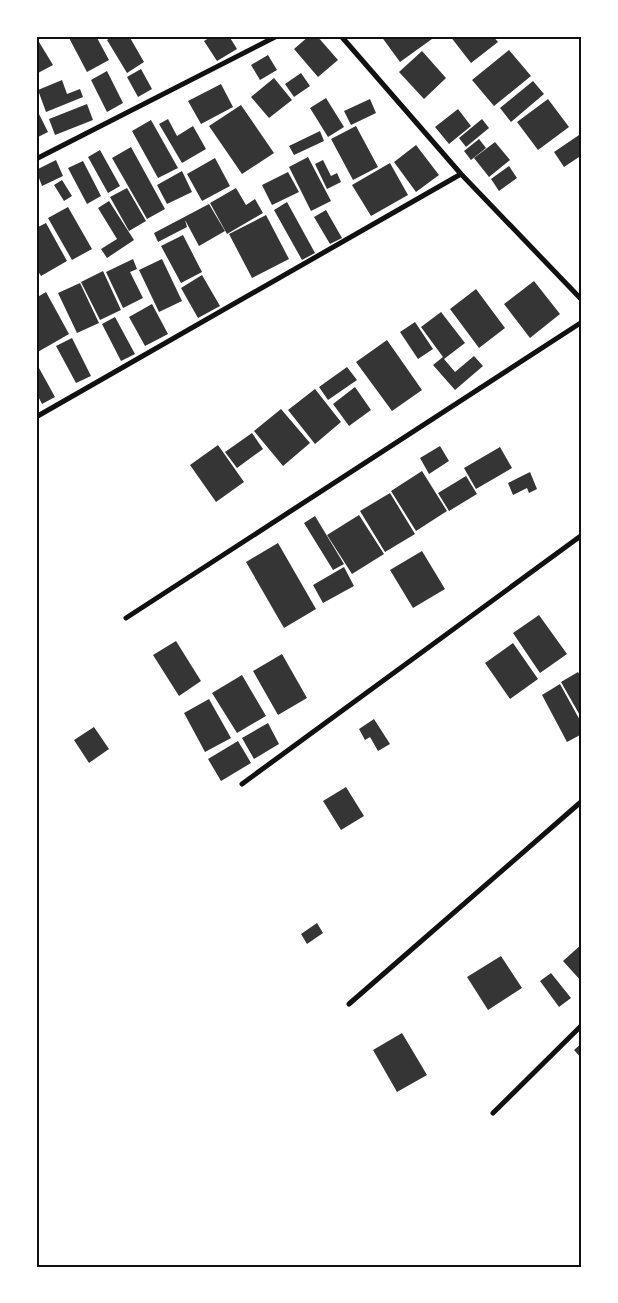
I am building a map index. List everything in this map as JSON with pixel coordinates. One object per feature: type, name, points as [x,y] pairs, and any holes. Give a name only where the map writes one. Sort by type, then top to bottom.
[{"type":"street","points":[[36,159],[277,36]]},
{"type":"street","points":[[341,36],[461,174],[582,300]]},
{"type":"street","points":[[36,418],[461,174]]},
{"type":"street","points":[[126,618],[582,322]]},
{"type":"street","points":[[242,784],[582,535]]},
{"type":"street","points":[[349,1004],[582,801]]},
{"type":"street","points":[[493,1113],[582,1025]]},
{"type":"building","points":[[68,36],[96,36],[109,60],[87,72]]},
{"type":"building","points":[[113,36],[129,36],[144,62],[127,73],[107,40]]},
{"type":"building","points":[[212,36],[229,36],[237,49],[217,61],[204,41]]},
{"type":"building","points":[[309,36],[317,36],[338,60],[318,77],[294,49]]},
{"type":"building","points":[[381,36],[430,36],[432,39],[400,62]]},
{"type":"building","points":[[450,36],[493,36],[498,42],[471,63]]},
{"type":"building","points":[[36,37],[53,65],[38,73],[36,70]]},
{"type":"building","points":[[509,50],[531,76],[494,106],[472,80]]},
{"type":"building","points":[[422,51],[446,78],[424,99],[399,72]]},
{"type":"building","points":[[268,55],[277,70],[260,80],[251,65]]},
{"type":"building","points":[[141,69],[152,89],[138,97],[127,77]]},
{"type":"building","points":[[107,71],[123,103],[107,112],[91,80]]},
{"type":"building","points":[[301,73],[310,86],[294,97],[285,84]]},
{"type":"building","points":[[274,78],[292,100],[269,118],[251,97]]},
{"type":"building","points":[[62,80],[67,94],[80,89],[83,97],[46,112],[38,90]]},
{"type":"building","points":[[533,81],[544,94],[511,122],[500,108]]},
{"type":"building","points":[[221,84],[233,107],[201,124],[188,101]]},
{"type":"building","points":[[326,98],[344,127],[328,137],[310,108]]},
{"type":"building","points":[[370,99],[376,113],[351,125],[344,111]]},
{"type":"building","points":[[548,99],[569,127],[538,150],[517,122]]},
{"type":"building","points":[[87,104],[93,120],[55,135],[49,119]]},
{"type":"building","points":[[241,105],[274,153],[242,174],[209,126]]},
{"type":"building","points":[[36,108],[48,132],[38,137],[36,133]]},
{"type":"building","points":[[458,109],[471,126],[449,144],[435,127]]},
{"type":"building","points":[[168,119],[177,136],[193,126],[206,149],[182,163],[159,124]]},
{"type":"building","points":[[482,119],[489,128],[466,147],[459,138]]},
{"type":"building","points":[[151,120],[178,168],[158,178],[132,131]]},
{"type":"building","points":[[356,126],[378,167],[353,180],[331,139]]},
{"type":"building","points":[[320,131],[324,141],[294,155],[289,146]]},
{"type":"building","points":[[582,133],[582,155],[564,167],[554,152]]},
{"type":"building","points":[[479,139],[486,148],[471,160],[464,151]]},
{"type":"building","points":[[495,142],[510,160],[489,177],[474,158]]},
{"type":"building","points":[[416,145],[439,175],[416,192],[394,162]]},
{"type":"building","points":[[131,147],[165,209],[147,219],[112,158]]},
{"type":"building","points":[[100,150],[120,186],[108,193],[88,157]]},
{"type":"building","points":[[308,157],[331,201],[311,211],[289,167]]},
{"type":"building","points":[[215,158],[230,186],[202,201],[187,174]]},
{"type":"building","points":[[56,160],[63,176],[42,186],[36,170]]},
{"type":"building","points":[[323,160],[331,176],[337,173],[341,182],[327,189],[315,164]]},
{"type":"building","points":[[83,161],[101,196],[87,204],[68,168]]},
{"type":"building","points":[[390,163],[408,195],[371,216],[352,185]]},
{"type":"building","points":[[509,166],[517,178],[499,191],[491,179]]},
{"type":"building","points":[[182,171],[192,192],[167,204],[157,185]]},
{"type":"building","points":[[288,172],[299,192],[272,205],[262,185]]},
{"type":"building","points":[[62,180],[72,196],[64,201],[54,185]]},
{"type":"building","points":[[127,188],[146,221],[129,231],[110,197]]},
{"type":"building","points":[[236,188],[246,205],[255,199],[263,213],[227,234],[210,203]]},
{"type":"building","points":[[109,201],[134,240],[107,258],[101,249],[117,239],[98,208]]},
{"type":"building","points":[[287,202],[315,253],[302,260],[274,210]]},
{"type":"building","points":[[209,204],[225,231],[199,246],[185,220],[187,227],[158,242],[154,233]]},
{"type":"building","points":[[68,207],[92,249],[72,260],[48,218]]},
{"type":"building","points":[[326,210],[342,238],[330,244],[314,217]]},
{"type":"building","points":[[266,215],[289,259],[252,278],[229,234]]},
{"type":"building","points":[[46,223],[67,261],[41,276],[36,268],[36,228]]},
{"type":"building","points":[[183,235],[202,272],[181,283],[161,246]]},
{"type":"building","points":[[133,259],[137,269],[130,272],[143,298],[123,308],[106,272]]},
{"type":"building","points":[[162,259],[182,301],[159,312],[139,270]]},
{"type":"building","points":[[103,271],[121,310],[100,320],[81,282]]},
{"type":"building","points":[[202,275],[220,306],[198,318],[181,288]]},
{"type":"building","points":[[534,281],[560,314],[530,338],[504,304]]},
{"type":"building","points":[[80,283],[99,323],[77,333],[58,293]]},
{"type":"building","points":[[476,289],[505,328],[479,348],[450,309]]},
{"type":"building","points":[[46,292],[69,334],[36,353],[36,298]]},
{"type":"building","points":[[152,304],[168,334],[145,346],[129,317]]},
{"type":"building","points":[[441,312],[465,343],[444,359],[455,372],[474,356],[483,366],[455,390],[433,365],[443,357],[421,327]]},
{"type":"building","points":[[115,317],[135,354],[121,361],[102,324]]},
{"type":"building","points":[[415,322],[433,349],[418,359],[400,332]]},
{"type":"building","points":[[72,338],[91,376],[76,383],[56,346]]},
{"type":"building","points":[[387,340],[422,390],[392,411],[356,362]]},
{"type":"building","points":[[347,367],[357,380],[328,400],[319,387]]},
{"type":"building","points":[[39,368],[55,397],[42,404],[36,392],[36,370]]},
{"type":"building","points":[[355,387],[371,410],[349,426],[333,404]]},
{"type":"building","points":[[315,389],[341,422],[315,444],[288,410]]},
{"type":"building","points":[[281,409],[310,443],[283,466],[254,431]]},
{"type":"building","points":[[252,433],[263,449],[237,468],[225,452]]},
{"type":"building","points":[[218,445],[244,482],[216,502],[190,465]]},
{"type":"building","points":[[440,446],[449,461],[429,474],[420,458]]},
{"type":"building","points":[[500,447],[512,468],[476,489],[464,468]]},
{"type":"building","points":[[422,471],[447,511],[416,531],[391,491]]},
{"type":"building","points":[[530,472],[537,489],[529,493],[527,488],[513,495],[508,483]]},
{"type":"building","points":[[466,476],[477,494],[449,511],[438,493]]},
{"type":"building","points":[[390,493],[415,534],[385,552],[360,511]]},
{"type":"building","points":[[359,515],[384,554],[352,574],[327,535]]},
{"type":"building","points":[[315,516],[344,564],[333,570],[304,523]]},
{"type":"building","points":[[278,543],[316,609],[284,628],[246,562]]},
{"type":"building","points":[[422,551],[445,589],[413,608],[390,570]]},
{"type":"building","points":[[344,567],[354,586],[323,603],[313,585]]},
{"type":"building","points":[[539,615],[567,654],[540,673],[513,633]]},
{"type":"building","points":[[176,641],[201,681],[179,696],[153,655]]},
{"type":"building","points":[[513,643],[538,679],[510,699],[485,663]]},
{"type":"building","points":[[282,654],[307,698],[278,715],[253,671]]},
{"type":"building","points":[[578,672],[582,679],[582,719],[561,682]]},
{"type":"building","points":[[242,675],[266,716],[237,733],[212,693]]},
{"type":"building","points":[[560,684],[582,724],[582,734],[567,742],[542,695]]},
{"type":"building","points":[[209,699],[231,738],[205,752],[184,713]]},
{"type":"building","points":[[374,719],[390,744],[378,751],[370,737],[365,740],[359,729]]},
{"type":"building","points":[[268,723],[279,744],[254,759],[242,738]]},
{"type":"building","points":[[94,727],[109,749],[89,763],[74,740]]},
{"type":"building","points":[[238,741],[251,763],[221,781],[208,759]]},
{"type":"building","points":[[346,787],[364,816],[341,830],[323,801]]},
{"type":"building","points":[[317,923],[323,933],[307,944],[301,934]]},
{"type":"building","points":[[582,944],[582,982],[563,961]]},
{"type":"building","points":[[501,956],[522,988],[488,1010],[467,977]]},
{"type":"building","points":[[551,973],[571,998],[559,1007],[540,981]]},
{"type":"building","points":[[402,1033],[427,1075],[397,1092],[373,1050]]},
{"type":"building","points":[[582,1043],[582,1059],[574,1050]]}]
